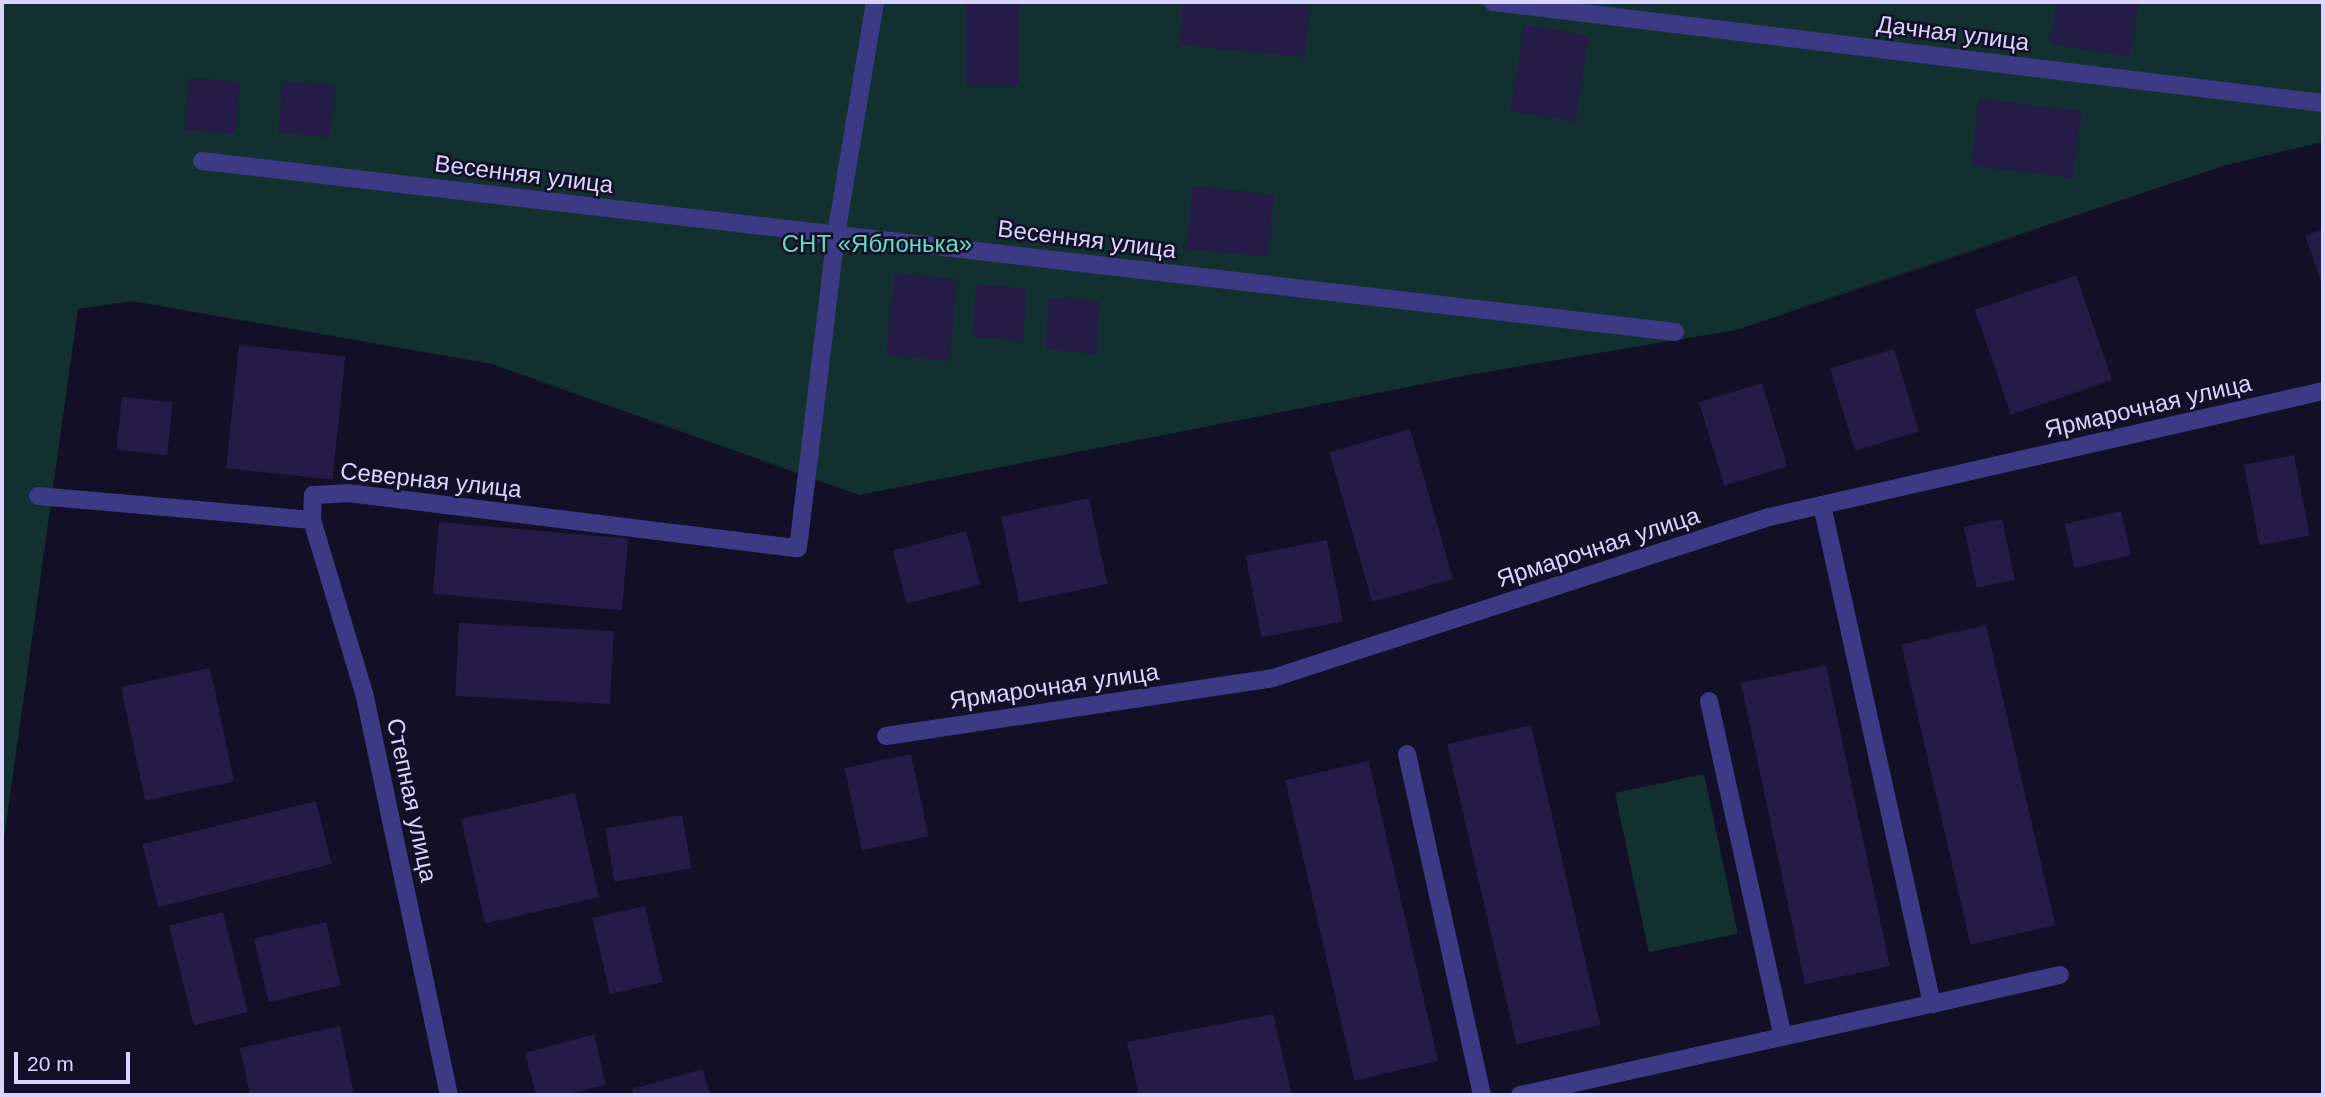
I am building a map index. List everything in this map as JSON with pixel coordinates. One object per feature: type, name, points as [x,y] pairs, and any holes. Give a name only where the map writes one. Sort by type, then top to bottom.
[{"type":"street","points":[[836,235],[875,2]]},
{"type":"street","name":"Дачная улица","points":[[1493,2],[2323,103]]},
{"type":"street","name":"Весенняя улица","points":[[202,161],[1675,331]]},
{"type":"street","name":"Северная улица","points":[[312,520],[313,495],[348,493],[798,548],[836,235]]},
{"type":"street","name":"Ярмарочная улица","points":[[886,736],[1273,678],[1769,517],[2323,391]]},
{"type":"street","points":[[38,496],[312,520]]},
{"type":"street","points":[[1822,505],[1932,1003]]},
{"type":"street","name":"Степная улица","points":[[312,520],[365,697],[449,1095]]},
{"type":"street","points":[[1709,701],[1783,1037]]},
{"type":"street","points":[[1407,754],[1482,1095]]},
{"type":"street","points":[[1520,1095],[2060,975]]},
{"type":"green space","name":"СНТ «Яблонька»","points":[[2,2],[2323,2],[2323,142],[2226,165],[1736,330],[1474,374],[859,495],[492,364],[132,301],[78,309],[2,853]]},
{"type":"green space","points":[[1704,774],[1738,933],[1649,952],[1615,793]]},
{"type":"building","points":[[966,2],[1019,2],[1019,85],[966,85]]},
{"type":"building","points":[[1183,2],[1310,5],[1305,57],[1179,45]]},
{"type":"building","points":[[2057,2],[2139,2],[2129,57],[2050,44]]},
{"type":"building","points":[[1524,25],[1589,35],[1576,121],[1510,111]]},
{"type":"building","points":[[189,78],[240,82],[236,133],[185,130]]},
{"type":"building","points":[[283,81],[335,86],[330,137],[278,133]]},
{"type":"building","points":[[1979,99],[2081,112],[2073,178],[1971,166]]},
{"type":"building","points":[[1193,186],[1274,194],[1267,257],[1186,249]]},
{"type":"building","points":[[2323,229],[2323,287],[2305,236]]},
{"type":"building","points":[[895,273],[958,280],[949,361],[886,355]]},
{"type":"building","points":[[2076,275],[2112,380],[2011,415],[1975,310]]},
{"type":"building","points":[[976,285],[1027,289],[1023,340],[972,337]]},
{"type":"building","points":[[1049,298],[1100,302],[1096,353],[1045,350]]},
{"type":"building","points":[[239,345],[345,356],[332,480],[226,468]]},
{"type":"building","points":[[1894,349],[1919,431],[1855,451],[1830,369]]},
{"type":"building","points":[[1762,383],[1787,466],[1724,485],[1699,402]]},
{"type":"building","points":[[122,397],[173,402],[167,455],[116,450]]},
{"type":"building","points":[[1410,429],[1453,579],[1372,602],[1329,452]]},
{"type":"building","points":[[2294,455],[2310,535],[2260,545],[2244,465]]},
{"type":"building","points":[[1089,498],[1107,584],[1019,603],[1001,517]]},
{"type":"building","points":[[2121,511],[2131,555],[2075,568],[2064,524]]},
{"type":"building","points":[[2002,519],[2015,580],[1977,588],[1964,527]]},
{"type":"building","points":[[439,522],[628,539],[622,610],[433,594]]},
{"type":"building","points":[[966,531],[980,584],[907,604],[893,551]]},
{"type":"building","points":[[1327,540],[1343,621],[1261,637],[1246,556]]},
{"type":"building","points":[[459,623],[614,631],[610,704],[455,696]]},
{"type":"building","points":[[1986,625],[2055,925],[1971,945],[1901,645]]},
{"type":"building","points":[[1826,665],[1890,966],[1805,984],[1741,683]]},
{"type":"building","points":[[210,668],[234,781],[145,800],[121,687]]},
{"type":"building","points":[[1531,725],[1600,1025],[1516,1044],[1447,744]]},
{"type":"building","points":[[911,754],[928,836],[862,850],[844,768]]},
{"type":"building","points":[[1369,761],[1438,1061],[1354,1080],[1285,780]]},
{"type":"building","points":[[575,793],[599,897],[485,924],[461,819]]},
{"type":"building","points":[[316,801],[332,864],[158,907],[142,844]]},
{"type":"building","points":[[682,815],[691,868],[615,882],[605,829]]},
{"type":"building","points":[[645,906],[663,982],[610,994],[592,918]]},
{"type":"building","points":[[223,912],[248,1012],[194,1025],[169,926]]},
{"type":"building","points":[[326,922],[341,985],[269,1002],[254,939]]},
{"type":"building","points":[[1273,1014],[1292,1095],[1139,1095],[1127,1042]]},
{"type":"building","points":[[340,1026],[354,1095],[250,1095],[240,1048]]},
{"type":"building","points":[[594,1034],[606,1085],[563,1095],[536,1095],[525,1053]]},
{"type":"building","points":[[703,1069],[710,1095],[634,1095],[632,1089]]}]
